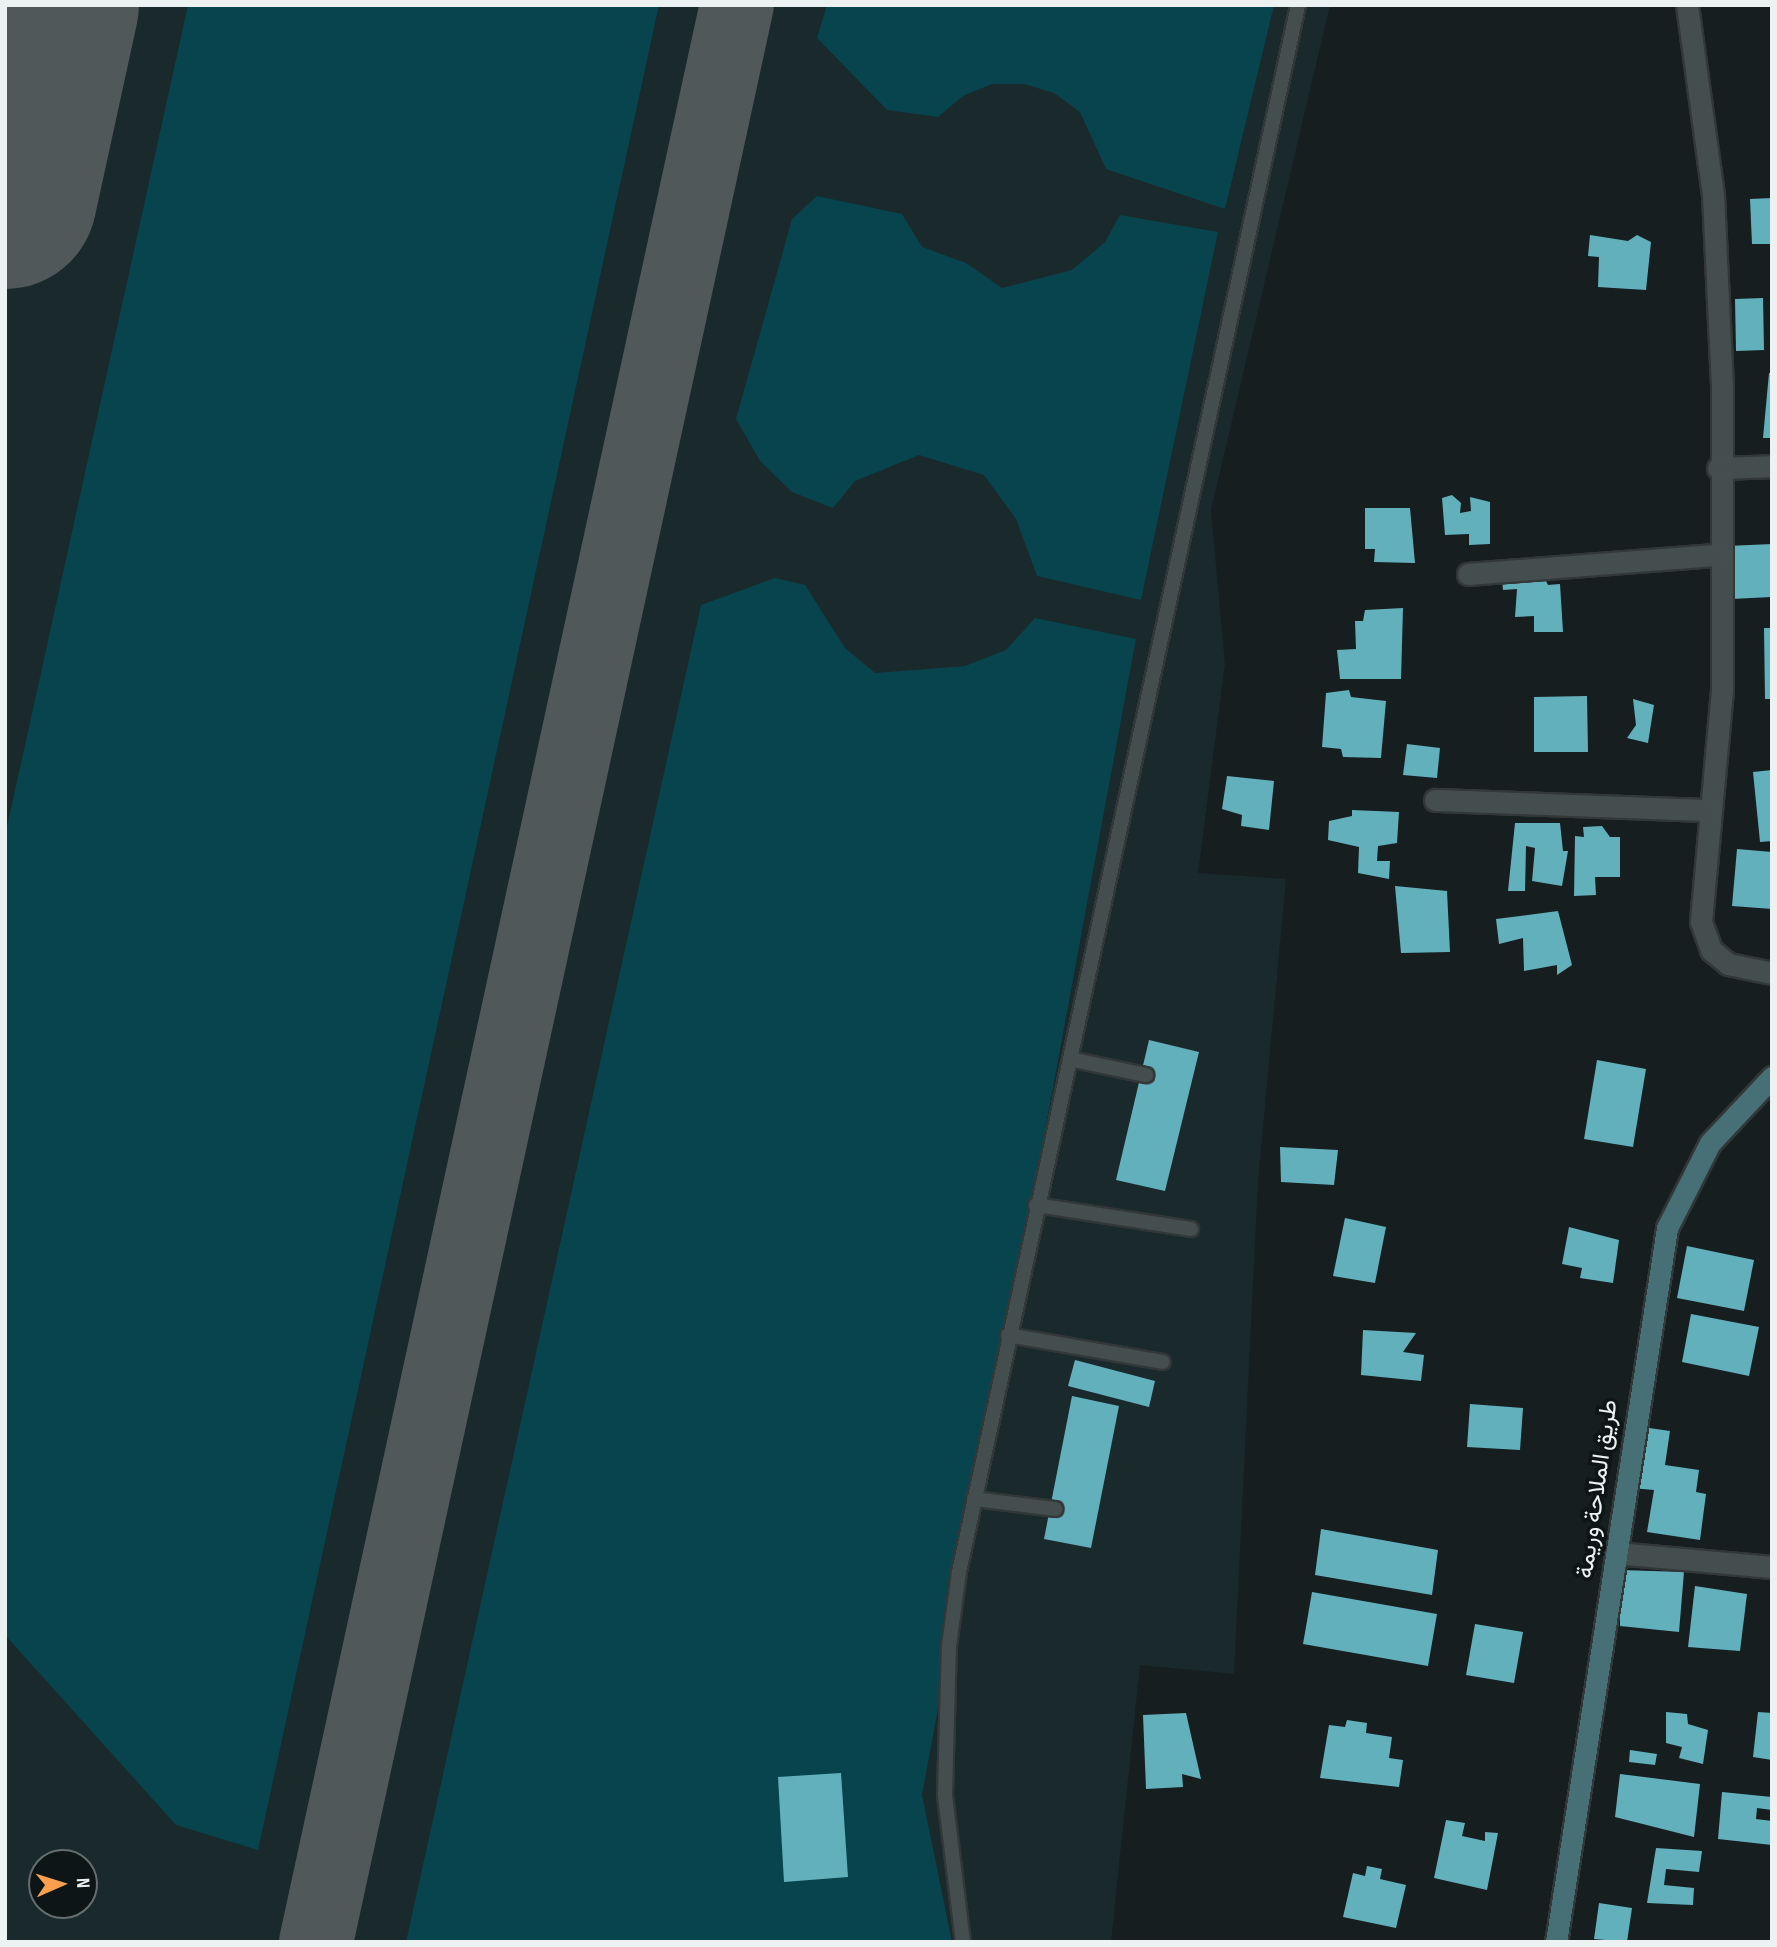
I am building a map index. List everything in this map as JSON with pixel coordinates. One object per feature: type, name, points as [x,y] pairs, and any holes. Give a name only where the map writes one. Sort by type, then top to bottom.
[{"type":"street","points":[[1688,5],[1713,195],[1722,383],[1717,555],[1722,690],[1708,810],[1704,937],[1728,964],[1772,973]]},
{"type":"street","points":[[1718,468],[1772,466]]},
{"type":"street","points":[[1468,574],[1717,555]]},
{"type":"street","points":[[1434,800],[1708,810]]},
{"type":"street","name":"طريق الملاحة وريمة","points":[[1556,1942],[1667,1228],[1710,1143],[1772,1077]]},
{"type":"street","points":[[1615,1553],[1772,1567]]},
{"type":"lane","points":[[963,1942],[947,1808],[945,1721],[954,1609],[1008,1335],[1298,5]]},
{"type":"lane","points":[[1070,1059],[1146,1075]]},
{"type":"lane","points":[[1036,1205],[1191,1229]]},
{"type":"lane","points":[[1008,1335],[1163,1362]]},
{"type":"lane","points":[[974,1499],[1055,1509]]},
{"type":"shaded area","points":[[5,5],[1330,5],[1211,510],[1225,664],[1198,873],[1286,879],[1258,1181],[1234,1674],[1140,1665],[1111,1942],[5,1942]]},
{"type":"shaded area","points":[[188,5],[659,5],[258,1850],[176,1825],[5,1635],[5,836]]},
{"type":"shaded area","points":[[827,5],[1274,5],[1225,209],[1106,169],[1080,112],[1054,93],[1024,84],[992,84],[963,96],[938,117],[887,110],[817,38]]},
{"type":"shaded area","points":[[817,196],[902,214],[922,247],[966,263],[1002,288],[1072,270],[1105,242],[1120,215],[1218,232],[1141,600],[1037,576],[1016,519],[984,475],[919,455],[855,481],[833,508],[792,492],[760,461],[736,419],[792,219]]},
{"type":"shaded area","points":[[775,578],[805,585],[845,648],[875,673],[965,666],[1006,650],[1035,618],[1136,639],[922,1795],[952,1942],[406,1942],[701,605]]},
{"type":"building","points":[[1772,198],[1772,244],[1752,244],[1750,199]]},
{"type":"building","points":[[1590,235],[1628,241],[1637,235],[1651,242],[1646,290],[1598,287],[1599,257],[1588,256]]},
{"type":"building","points":[[1763,298],[1764,350],[1736,351],[1735,299]]},
{"type":"building","points":[[1769,373],[1772,373],[1772,438],[1763,438]]},
{"type":"building","points":[[1452,495],[1461,503],[1460,513],[1471,511],[1470,497],[1490,502],[1490,544],[1469,545],[1469,534],[1445,535],[1442,498]]},
{"type":"building","points":[[1365,508],[1410,508],[1415,563],[1374,562],[1375,549],[1365,549]]},
{"type":"building","points":[[1772,544],[1772,597],[1731,599],[1727,546]]},
{"type":"building","points":[[1543,575],[1548,585],[1560,584],[1563,632],[1534,632],[1534,616],[1515,617],[1517,589],[1503,590],[1502,579]]},
{"type":"building","points":[[1403,608],[1401,679],[1340,679],[1337,650],[1356,649],[1355,621],[1363,621],[1365,610]]},
{"type":"building","points":[[1764,628],[1772,628],[1772,699],[1765,699]]},
{"type":"building","points":[[1349,690],[1351,697],[1386,701],[1381,758],[1343,757],[1341,749],[1322,747],[1326,693]]},
{"type":"building","points":[[1587,696],[1588,752],[1534,752],[1534,697]]},
{"type":"building","points":[[1633,699],[1654,705],[1648,743],[1627,738],[1636,725]]},
{"type":"building","points":[[1407,744],[1440,748],[1437,778],[1403,775]]},
{"type":"building","points":[[1772,770],[1772,841],[1760,842],[1753,772]]},
{"type":"building","points":[[1227,776],[1274,781],[1269,830],[1241,826],[1242,815],[1222,809]]},
{"type":"building","points":[[1352,810],[1399,812],[1397,843],[1378,846],[1377,861],[1390,861],[1389,879],[1358,873],[1359,847],[1328,840],[1329,821],[1352,816]]},
{"type":"building","points":[[1515,823],[1560,823],[1563,851],[1568,851],[1562,886],[1532,881],[1535,848],[1526,846],[1525,891],[1508,891]]},
{"type":"building","points":[[1602,826],[1610,837],[1620,837],[1620,877],[1595,877],[1596,895],[1574,896],[1575,836],[1584,837],[1583,827]]},
{"type":"building","points":[[1737,849],[1772,852],[1772,909],[1732,906]]},
{"type":"building","points":[[1395,886],[1447,891],[1450,952],[1401,953]]},
{"type":"building","points":[[1558,911],[1572,965],[1557,975],[1557,965],[1524,971],[1523,938],[1499,944],[1496,919]]},
{"type":"building","points":[[1149,1040],[1199,1052],[1165,1191],[1116,1180]]},
{"type":"building","points":[[1597,1060],[1646,1069],[1633,1147],[1584,1139]]},
{"type":"building","points":[[1280,1147],[1338,1150],[1334,1185],[1281,1182]]},
{"type":"building","points":[[1345,1218],[1386,1227],[1375,1283],[1333,1276]]},
{"type":"building","points":[[1569,1227],[1619,1240],[1613,1283],[1580,1278],[1582,1268],[1562,1264]]},
{"type":"building","points":[[1687,1246],[1754,1260],[1744,1311],[1677,1298]]},
{"type":"building","points":[[1691,1314],[1759,1327],[1749,1376],[1682,1362]]},
{"type":"building","points":[[1363,1330],[1416,1333],[1403,1352],[1424,1355],[1421,1381],[1361,1375]]},
{"type":"building","points":[[1075,1360],[1155,1381],[1149,1407],[1068,1386]]},
{"type":"building","points":[[1072,1396],[1119,1406],[1091,1548],[1044,1539]]},
{"type":"building","points":[[1470,1404],[1523,1408],[1520,1450],[1467,1447]]},
{"type":"building","points":[[1635,1426],[1670,1431],[1665,1465],[1699,1470],[1696,1492],[1706,1494],[1700,1540],[1647,1532],[1654,1490],[1631,1488]]},
{"type":"building","points":[[1321,1529],[1438,1550],[1432,1595],[1315,1575]]},
{"type":"building","points":[[1620,1570],[1684,1572],[1679,1632],[1620,1626]]},
{"type":"building","points":[[1695,1586],[1747,1594],[1740,1651],[1688,1647]]},
{"type":"building","points":[[1312,1592],[1437,1614],[1428,1666],[1303,1644]]},
{"type":"building","points":[[1475,1624],[1523,1632],[1514,1683],[1466,1675]]},
{"type":"building","points":[[1666,1712],[1687,1714],[1688,1724],[1708,1730],[1703,1764],[1679,1758],[1682,1747],[1666,1743]]},
{"type":"building","points":[[1758,1712],[1772,1713],[1772,1760],[1753,1757]]},
{"type":"building","points":[[1186,1713],[1201,1779],[1182,1774],[1183,1787],[1146,1789],[1143,1715]]},
{"type":"building","points":[[1347,1720],[1367,1723],[1366,1733],[1392,1737],[1389,1758],[1403,1760],[1399,1787],[1320,1778],[1329,1725],[1345,1727]]},
{"type":"building","points":[[1630,1750],[1657,1754],[1655,1765],[1629,1762]]},
{"type":"building","points":[[841,1773],[848,1877],[784,1882],[778,1777]]},
{"type":"building","points":[[1620,1774],[1700,1784],[1694,1837],[1615,1817]]},
{"type":"building","points":[[1722,1792],[1772,1797],[1772,1810],[1757,1808],[1756,1819],[1772,1821],[1772,1845],[1718,1839]]},
{"type":"building","points":[[1446,1820],[1465,1823],[1462,1836],[1485,1841],[1485,1832],[1498,1833],[1487,1890],[1434,1878]]},
{"type":"building","points":[[1656,1848],[1702,1851],[1699,1872],[1666,1869],[1664,1885],[1694,1888],[1693,1905],[1647,1903]]},
{"type":"building","points":[[1367,1866],[1382,1869],[1380,1879],[1406,1885],[1396,1928],[1343,1917],[1353,1873],[1365,1876]]},
{"type":"building","points":[[1599,1903],[1632,1908],[1627,1942],[1594,1939]]},
{"type":"taxiway","points":[[316,1942],[737,5]]},
{"type":"runway","points":[[5,197],[47,5]]}]
